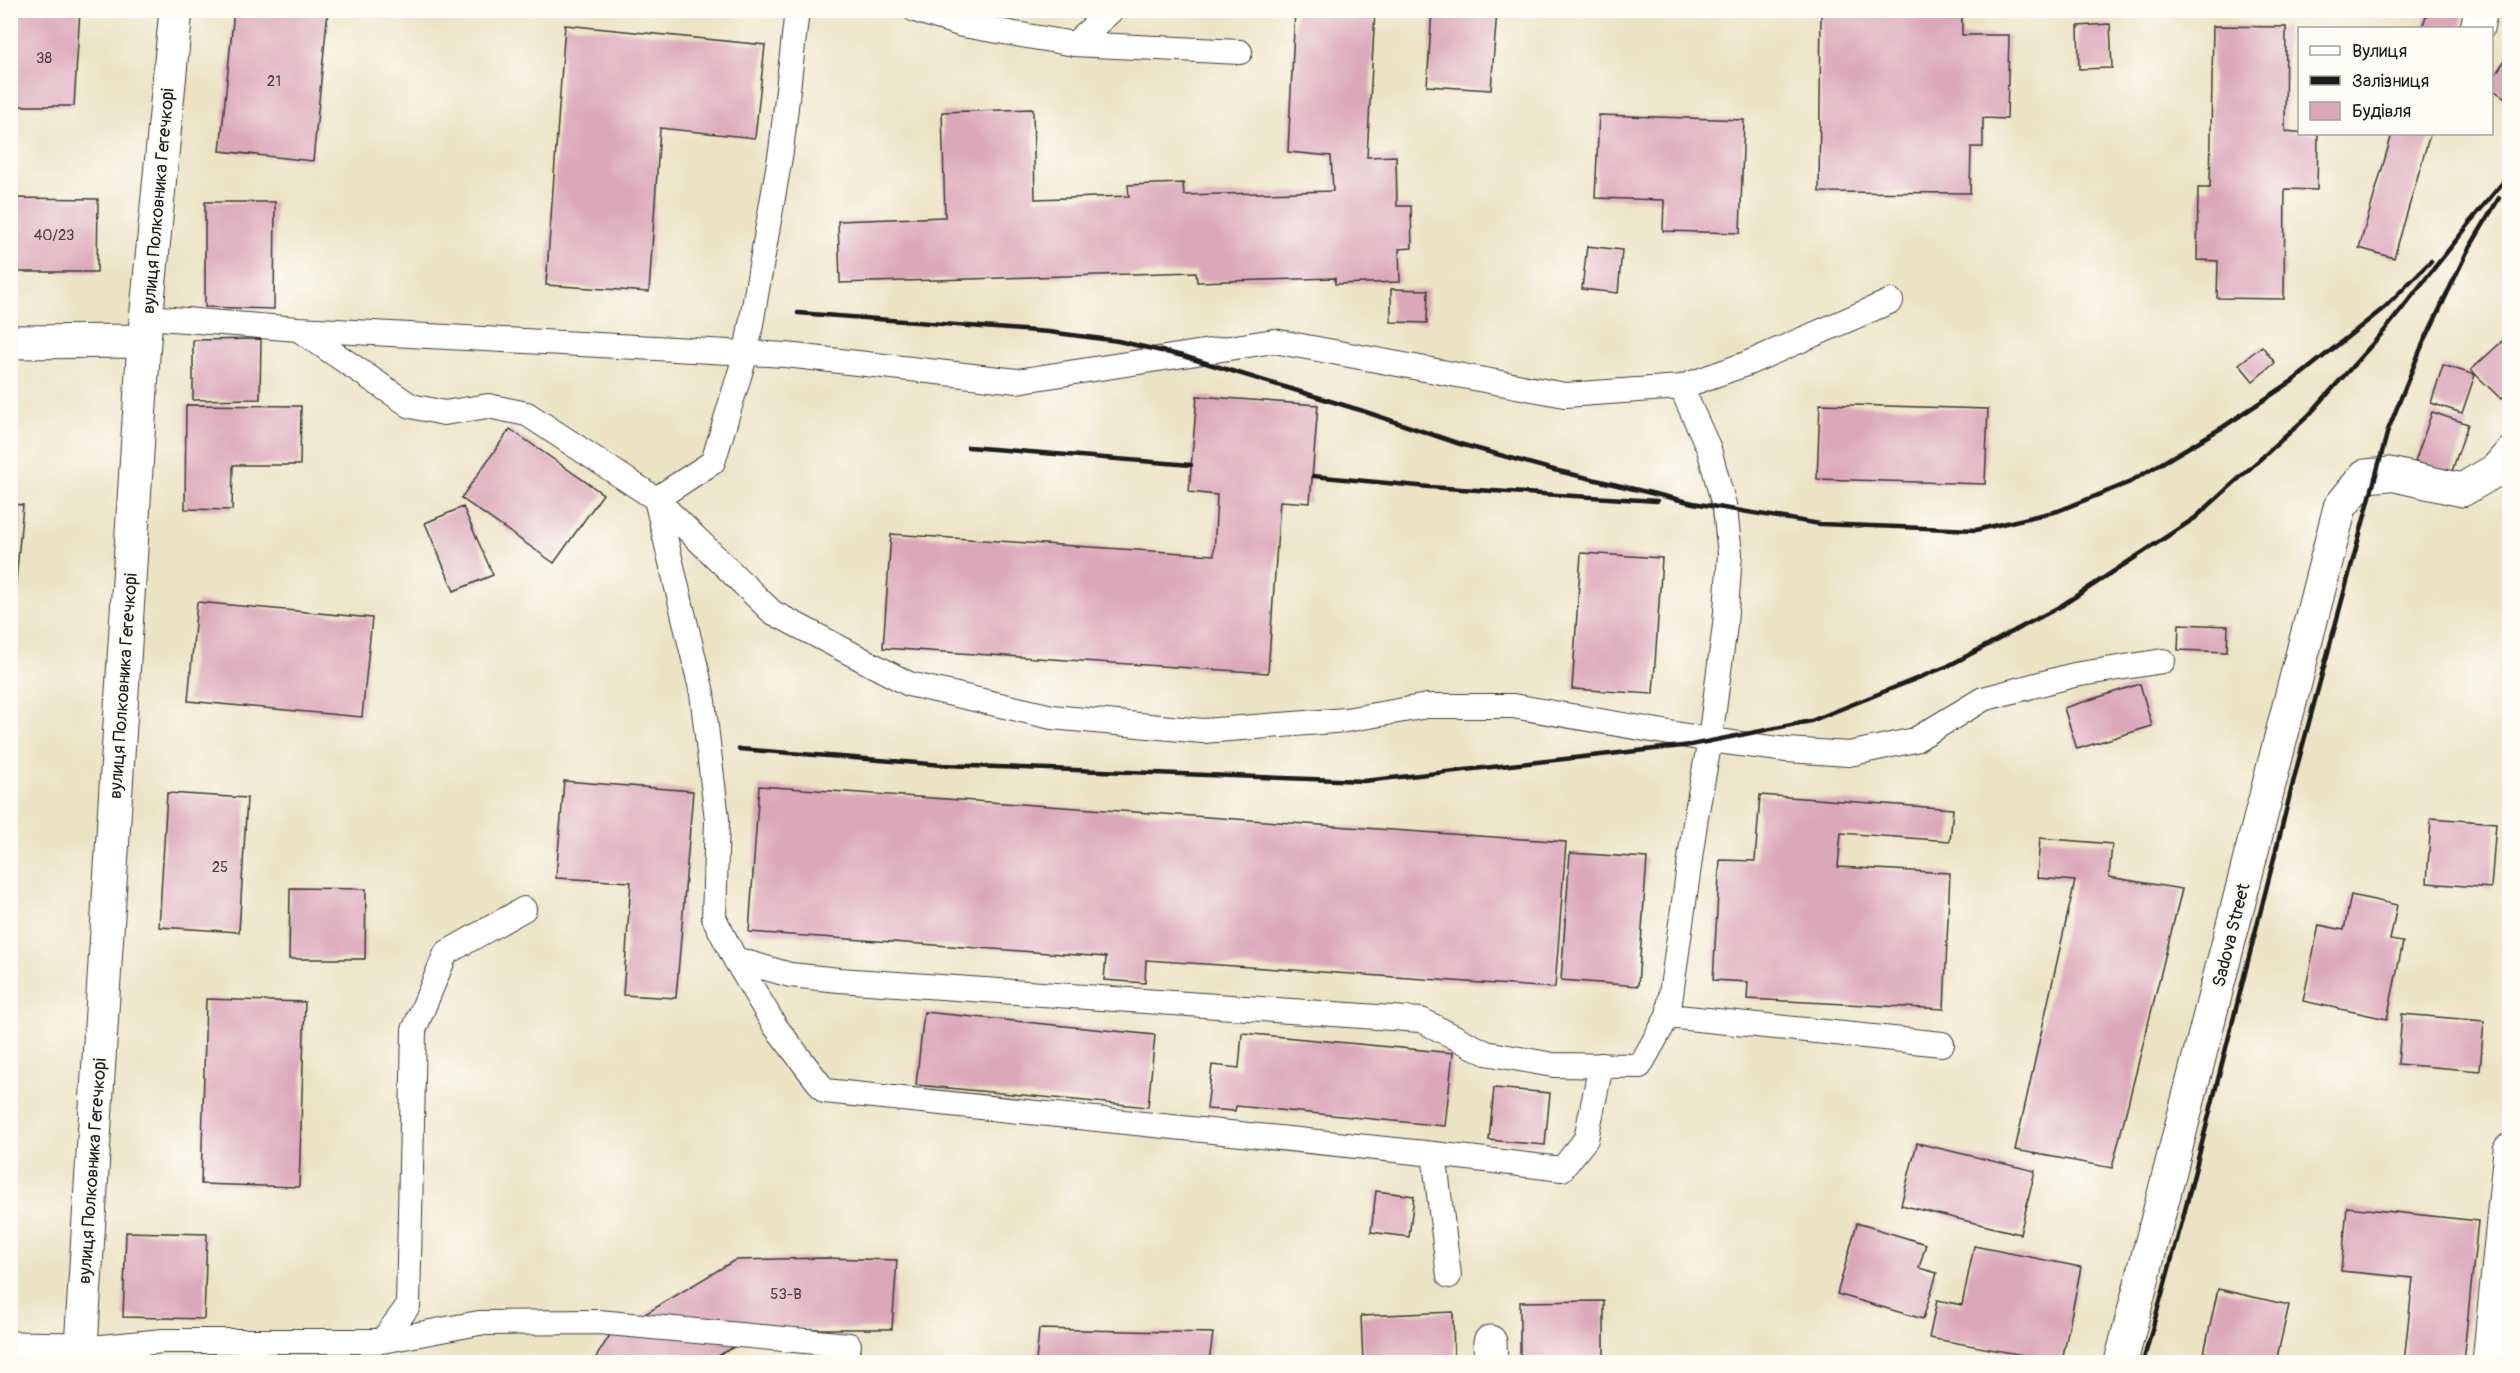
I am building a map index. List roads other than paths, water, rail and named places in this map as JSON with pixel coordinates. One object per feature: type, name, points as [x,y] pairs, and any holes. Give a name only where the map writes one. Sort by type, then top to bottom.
[{"type":"street","name":"вулиця Полковника Гегечкорі","points":[[81,1356],[146,329],[176,10]]},
{"type":"street","points":[[2477,27],[2481,10]]},
{"type":"street","points":[[10,342],[146,329]]},
{"type":"street","name":"Sadova Street","points":[[2121,1362],[2340,507],[2365,476],[2390,474],[2462,490],[2496,470],[2510,454]]},
{"type":"street","points":[[2489,1362],[2510,1150]]},
{"type":"street","points":[[10,1348],[81,1356]]},
{"type":"lane","points":[[656,499],[713,462],[747,353],[781,151],[797,10]]},
{"type":"lane","points":[[915,10],[963,25],[1074,44],[1240,52]]},
{"type":"lane","points":[[1074,44],[1112,10]]},
{"type":"lane","points":[[146,329],[298,329],[747,353],[797,356],[1017,381],[1274,341],[1565,395],[1681,387],[1746,364],[1891,301]]},
{"type":"lane","points":[[298,329],[411,406],[444,413],[488,406],[527,414],[656,499],[772,612],[909,684],[1052,717],[1203,731],[1346,720],[1426,706],[1513,706],[1710,740],[1787,750],[1849,754],[1915,740],[1983,699],[2074,675],[2163,661]]},
{"type":"lane","points":[[735,959],[790,975],[839,980],[1421,1020],[1486,1053],[1553,1065],[1640,1066],[1668,1016],[1696,816],[1710,740],[1725,625],[1730,554],[1725,509],[1709,449],[1681,387]]},
{"type":"lane","points":[[656,499],[702,693],[717,819],[714,918],[735,959],[775,1026],[825,1091],[1562,1169],[1586,1139],[1601,1065]]},
{"type":"lane","points":[[382,1341],[408,1306],[414,1030],[446,953],[524,909]]},
{"type":"lane","points":[[1668,1016],[1942,1044]]},
{"type":"lane","points":[[1434,1154],[1449,1276]]},
{"type":"lane","points":[[81,1356],[163,1341],[382,1341],[479,1323],[598,1322],[849,1345]]},
{"type":"railway","points":[[2469,223],[2510,174]]},
{"type":"railway","points":[[2143,1362],[2182,1222],[2298,763],[2388,430],[2421,348],[2467,252],[2499,198]]},
{"type":"railway","points":[[739,749],[943,765],[1364,781],[1691,745],[1811,721],[1948,666],[2061,606],[2195,518],[2308,416],[2385,330],[2474,218]]},
{"type":"railway","points":[[798,313],[1049,332],[1118,341],[1183,356],[1363,411],[1460,444],[1554,470],[1693,503],[1820,524],[1976,530],[2058,511],[2128,483],[2223,427],[2294,380],[2385,307],[2431,261]]},
{"type":"railway","points":[[968,447],[1191,465]]},
{"type":"railway","points":[[1313,476],[1429,487],[1657,501]]}]
